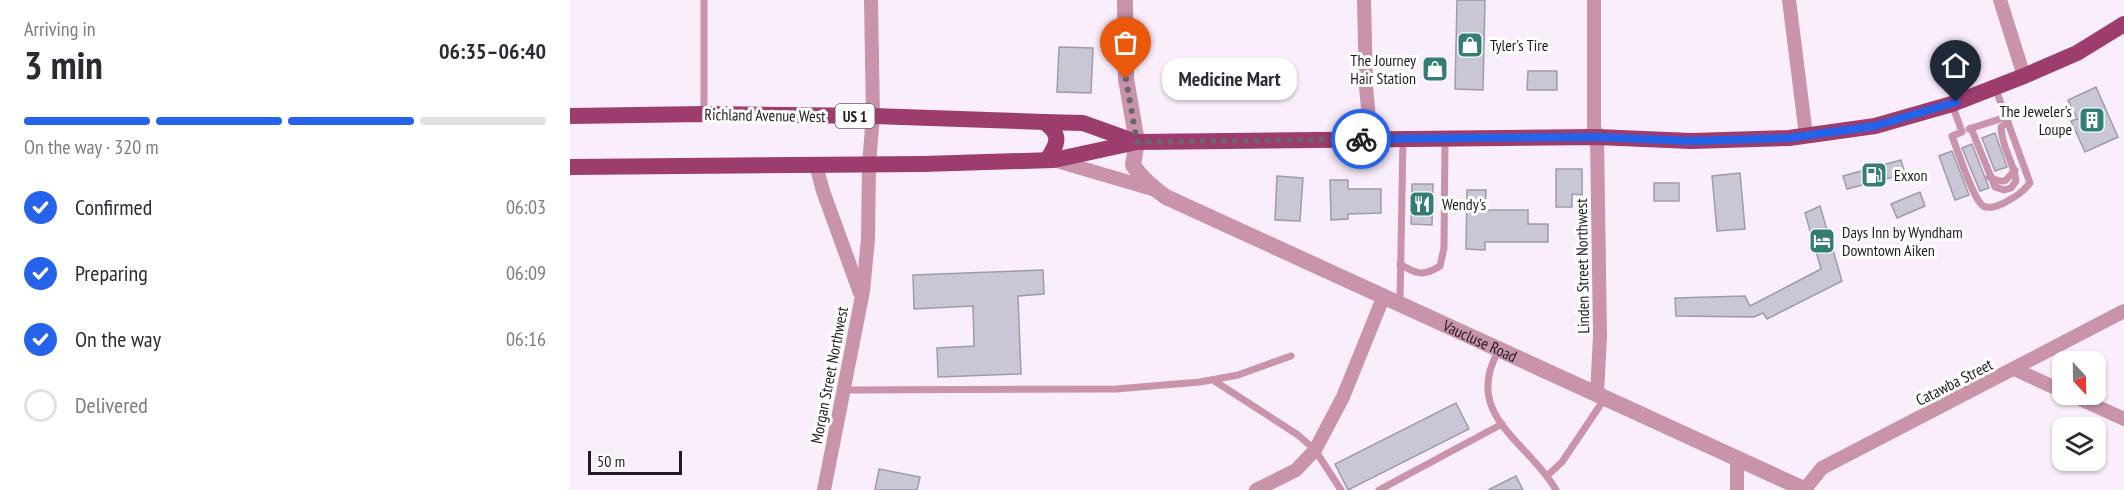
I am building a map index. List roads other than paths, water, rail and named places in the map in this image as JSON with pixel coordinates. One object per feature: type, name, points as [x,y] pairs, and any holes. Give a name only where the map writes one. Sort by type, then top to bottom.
[{"type":"main road","name":"Richland Avenue West","points":[[570,167],[1051,160],[1137,142],[1597,137],[1691,141],[1789,138],[1875,126],[1952,104],[2077,53],[2124,24]]},
{"type":"main road","name":"Richland Avenue West","points":[[570,116],[705,114],[873,116],[1083,123],[1137,142]]},
{"type":"main road","points":[[1044,122],[1053,128],[1057,139],[1051,160]]},
{"type":"street","points":[[861,298],[868,239],[869,164],[873,116],[871,0]]},
{"type":"street","points":[[1125,0],[1126,79],[1137,142]]},
{"type":"street","points":[[1364,0],[1366,87],[1371,139]]},
{"type":"street","name":"Linden Street Northwest","points":[[1594,0],[1594,127],[1597,137],[1602,396]]},
{"type":"street","points":[[1789,0],[1806,135]]},
{"type":"street","points":[[2000,0],[2024,76]]},
{"type":"street","name":"Vaucluse Road","points":[[1137,142],[1133,165],[1156,190],[1166,197],[1806,490]]},
{"type":"street","points":[[1051,160],[1156,190]]},
{"type":"street","name":"Morgan Street Northwest","points":[[816,165],[861,298],[824,490]]},
{"type":"street","points":[[1256,490],[1296,470],[1315,450],[1343,396],[1383,298]]},
{"type":"street","name":"Catawba Street","points":[[1806,490],[1822,468],[2124,310]]},
{"type":"street","points":[[2014,369],[2052,386]]},
{"type":"street","points":[[2093,405],[2124,419]]},
{"type":"street","points":[[1737,459],[1737,490]]},
{"type":"lane","points":[[704,0],[705,114]]},
{"type":"lane","points":[[1995,87],[2007,119],[2030,183],[2023,193],[1998,206],[1987,208],[1980,205],[1952,136],[1971,128],[2007,119]]},
{"type":"lane","points":[[1952,104],[1962,132]]},
{"type":"lane","points":[[1971,128],[1989,177],[1995,187],[2004,190],[2011,188],[2016,181],[2015,170],[2001,135],[2001,127],[2007,119]]},
{"type":"lane","points":[[1400,305],[1403,139]]},
{"type":"lane","points":[[1400,264],[1416,274],[1431,272],[1440,266],[1444,248],[1445,140]]},
{"type":"lane","points":[[1500,350],[1492,364],[1489,403],[1502,424],[1548,475],[1556,490]]},
{"type":"lane","points":[[844,390],[1116,389],[1213,380],[1238,375],[1291,356]]},
{"type":"lane","points":[[1213,380],[1298,435],[1315,450],[1341,490]]},
{"type":"lane","points":[[1548,475],[1562,462],[1602,396]]},
{"type":"lane","points":[[1379,490],[1502,424]]},
{"type":"place","name":"Tyler's Tire","points":[[1470,45]]},
{"type":"place","name":"The Journey Hair Station","points":[[1435,69]]},
{"type":"place","name":"Medicine Mart","points":[[1126,79]]},
{"type":"place","name":"The Jeweler's Loupe","points":[[2092,120]]},
{"type":"place","name":"Exxon","points":[[1874,175]]},
{"type":"place","name":"Wendy's","points":[[1422,204]]},
{"type":"place","name":"Days Inn by Wyndham Downtown Aiken","points":[[1822,241]]}]
